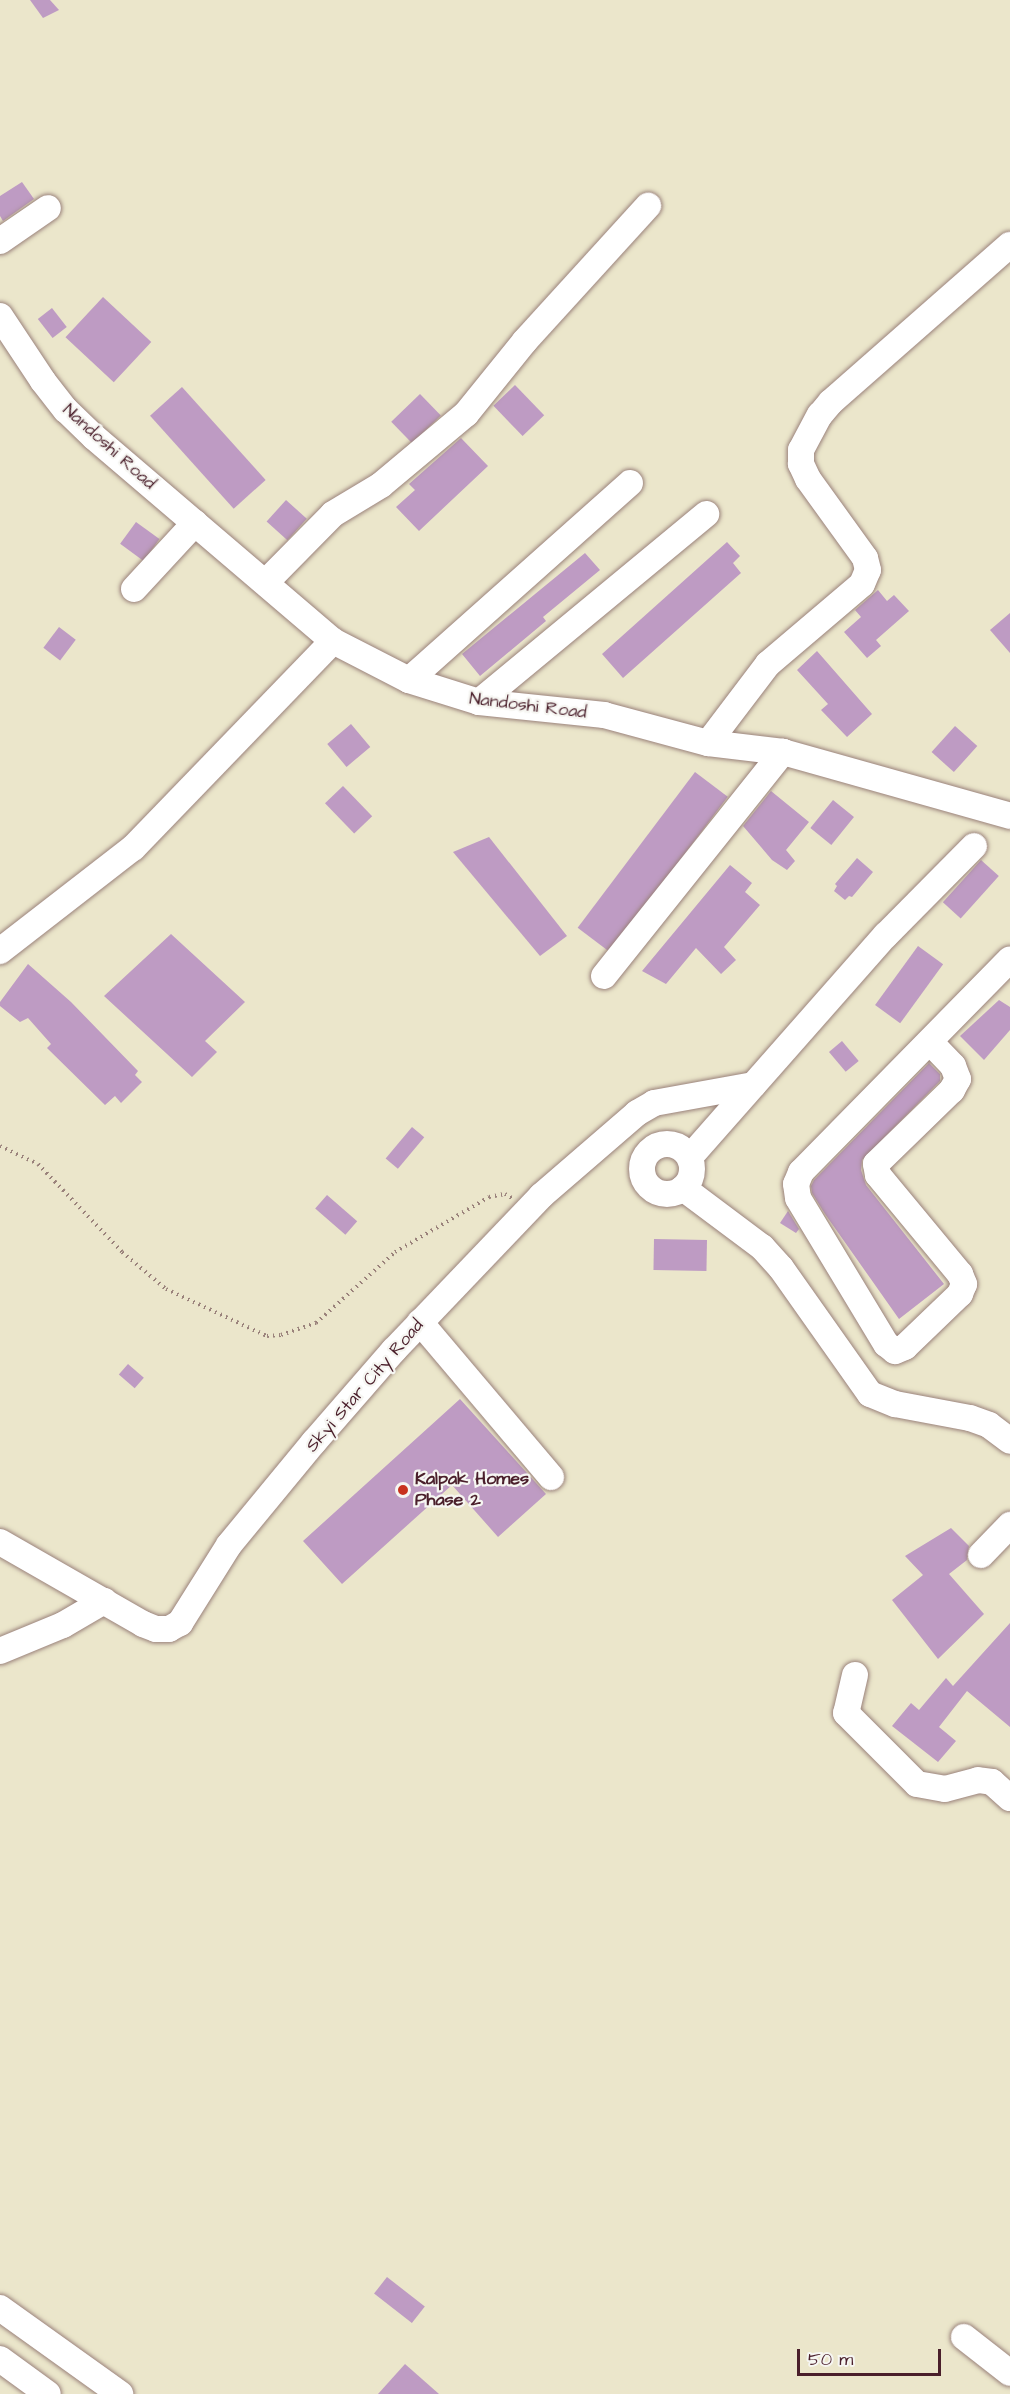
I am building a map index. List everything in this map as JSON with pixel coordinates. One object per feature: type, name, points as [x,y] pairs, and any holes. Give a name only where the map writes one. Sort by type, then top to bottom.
[{"type":"street","points":[[266,582],[333,514],[381,485],[466,414],[525,341],[648,206]]},
{"type":"street","points":[[0,241],[48,208]]},
{"type":"street","points":[[708,743],[768,664],[862,584],[868,570],[865,558],[808,478],[801,464],[801,450],[820,415],[831,402],[1010,245]]},
{"type":"street","name":"Nandoshi Road","points":[[0,316],[66,410],[94,437],[333,641],[409,680],[479,702],[604,715],[708,743],[783,753],[1010,816]]},
{"type":"street","points":[[409,680],[630,483]]},
{"type":"street","points":[[479,702],[706,514]]},
{"type":"street","points":[[134,589],[195,523]]},
{"type":"street","points":[[0,951],[133,848],[333,641]]},
{"type":"street","points":[[604,976],[783,753]]},
{"type":"street","points":[[690,1157],[886,935],[974,846]]},
{"type":"street","points":[[930,1042],[953,1066],[958,1079],[952,1090],[876,1164],[878,1175],[960,1274],[964,1284],[960,1294],[905,1347],[895,1351],[886,1344],[798,1198],[796,1184],[801,1172],[1010,959]]},
{"type":"street","name":"Skyi Star City Road","points":[[0,1542],[156,1629],[169,1629],[180,1623],[229,1545],[420,1322],[528,1208],[637,1113],[665,1099],[753,1085]]},
{"type":"street","points":[[637,1113],[655,1147]]},
{"type":"street","points":[[662,1144],[678,1146],[690,1157],[692,1174],[683,1188],[667,1194],[659,1192],[645,1182],[642,1166],[649,1152],[655,1147],[662,1144]]},
{"type":"street","points":[[683,1188],[762,1246],[781,1268],[870,1394],[895,1404],[970,1418],[989,1425],[1010,1441]]},
{"type":"street","points":[[420,1322],[550,1477]]},
{"type":"street","points":[[981,1555],[1010,1525]]},
{"type":"street","points":[[0,1651],[63,1625],[104,1601]]},
{"type":"street","points":[[855,1675],[846,1713],[917,1784],[945,1789],[978,1780],[992,1782],[1010,1798]]},
{"type":"street","points":[[0,2308],[120,2394]]},
{"type":"street","points":[[964,2337],[1010,2373]]},
{"type":"street","points":[[4,2369],[48,2394]]},
{"type":"path","points":[[0,1146],[39,1164],[122,1252],[166,1289],[267,1336],[281,1335],[316,1323],[395,1252],[489,1197],[505,1194],[528,1208]]},
{"type":"building","points":[[30,0],[50,0],[59,10],[43,18]]},
{"type":"building","points":[[22,182],[34,199],[3,221],[0,216],[0,196]]},
{"type":"building","points":[[103,297],[151,342],[114,382],[65,337]]},
{"type":"building","points":[[52,308],[67,327],[53,338],[38,319]]},
{"type":"building","points":[[515,385],[544,415],[523,436],[493,406]]},
{"type":"building","points":[[182,387],[266,480],[234,509],[150,416]]},
{"type":"building","points":[[420,394],[441,416],[412,443],[391,422]]},
{"type":"building","points":[[461,438],[488,466],[419,531],[396,507],[415,490],[409,484]]},
{"type":"building","points":[[286,500],[307,519],[287,540],[267,522]]},
{"type":"building","points":[[136,522],[159,539],[144,561],[120,544]]},
{"type":"building","points":[[727,542],[740,556],[733,563],[741,573],[623,678],[602,654]]},
{"type":"building","points":[[585,553],[600,570],[543,617],[546,621],[480,676],[462,654]]},
{"type":"building","points":[[878,590],[887,601],[894,595],[909,611],[876,640],[881,646],[867,658],[844,632],[861,617],[855,610]]},
{"type":"building","points":[[1010,613],[1010,653],[990,630]]},
{"type":"building","points":[[59,627],[76,640],[60,660],[43,648]]},
{"type":"building","points":[[817,651],[872,714],[847,737],[821,710],[828,704],[797,670]]},
{"type":"building","points":[[351,724],[370,747],[347,767],[327,744]]},
{"type":"building","points":[[955,726],[977,746],[954,772],[932,752]]},
{"type":"building","points":[[695,772],[728,797],[610,952],[578,928]]},
{"type":"building","points":[[343,786],[372,816],[354,834],[325,803]]},
{"type":"building","points":[[771,791],[809,822],[786,850],[795,861],[787,870],[772,860],[743,826]]},
{"type":"building","points":[[833,800],[854,817],[831,845],[810,828]]},
{"type":"building","points":[[489,837],[567,936],[540,956],[453,852]]},
{"type":"building","points":[[857,858],[873,872],[852,897],[849,896],[845,900],[834,891],[837,886],[835,884]]},
{"type":"building","points":[[981,860],[999,876],[961,918],[943,902]]},
{"type":"building","points":[[730,865],[752,883],[745,892],[760,905],[724,947],[736,960],[721,974],[696,948],[666,984],[642,971]]},
{"type":"building","points":[[171,934],[245,1002],[205,1041],[217,1052],[192,1077],[104,996]]},
{"type":"building","points":[[918,946],[943,964],[900,1023],[875,1005]]},
{"type":"building","points":[[28,964],[71,1002],[138,1071],[135,1075],[142,1082],[121,1103],[115,1096],[105,1105],[47,1048],[51,1044],[28,1018],[20,1022],[0,1006],[0,1002]]},
{"type":"building","points":[[999,1000],[1010,1007],[1010,1030],[984,1060],[960,1036]]},
{"type":"building","points":[[842,1041],[859,1061],[846,1072],[829,1052]]},
{"type":"building","points":[[929,1063],[940,1074],[940,1081],[862,1160],[861,1170],[866,1185],[944,1284],[899,1319],[825,1214],[812,1193],[811,1186],[814,1180]]},
{"type":"building","points":[[412,1127],[424,1137],[398,1169],[386,1158]]},
{"type":"building","points":[[327,1195],[357,1221],[345,1235],[315,1209]]},
{"type":"building","points":[[788,1211],[799,1229],[796,1233],[780,1223]]},
{"type":"building","points":[[654,1239],[707,1240],[706,1271],[653,1270]]},
{"type":"building","points":[[128,1364],[144,1378],[135,1388],[119,1375]]},
{"type":"building","name":"Kalpak Homes Phase 2","points":[[460,1399],[546,1494],[498,1537],[452,1485],[342,1584],[303,1541]]},
{"type":"building","points":[[951,1528],[969,1546],[967,1560],[949,1574],[984,1614],[938,1659],[892,1600],[923,1575],[905,1556]]},
{"type":"building","points":[[1010,1623],[1010,1727],[967,1691],[939,1727],[956,1741],[938,1762],[892,1726],[911,1703],[919,1710],[946,1678],[953,1686]]},
{"type":"building","points":[[387,2277],[425,2307],[412,2323],[374,2294]]},
{"type":"building","points":[[405,2364],[439,2394],[378,2394]]},
{"type":"place","name":"Kalpak Homes Phase 2","points":[[403,1490]]}]
